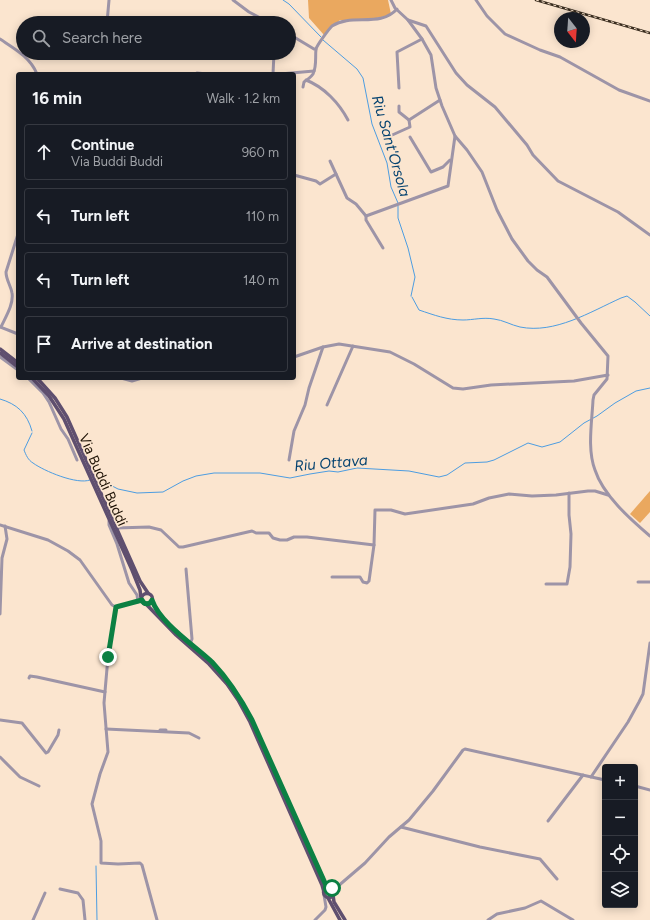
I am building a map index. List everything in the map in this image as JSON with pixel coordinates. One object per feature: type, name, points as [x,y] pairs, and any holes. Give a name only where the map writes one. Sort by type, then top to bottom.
[{"type":"main road","points":[[0,349],[16,361]]},
{"type":"main road","points":[[0,353],[16,365]]},
{"type":"main road","name":"Via Buddi Buddi","points":[[34,380],[49,396],[60,412],[91,474]]},
{"type":"main road","name":"Via Buddi Buddi","points":[[39,380],[62,408],[72,428],[136,580],[140,600]]},
{"type":"main road","name":"Via Buddi Buddi","points":[[94,483],[144,588],[148,593]]},
{"type":"main road","points":[[340,920],[324,893],[322,885],[250,722],[238,700],[227,684],[209,664],[140,600],[144,594],[148,593],[151,596],[154,605],[160,613],[178,633],[211,662],[230,682],[241,698],[325,883],[330,887],[334,894],[334,902],[345,920]]},
{"type":"main road","points":[[146,604],[149,604],[152,600]]},
{"type":"main road","points":[[324,893],[325,889],[330,887]]},
{"type":"main road","points":[[328,898],[334,894]]},
{"type":"street","points":[[107,16],[109,0]]},
{"type":"street","points":[[233,0],[257,16]]},
{"type":"street","points":[[391,0],[422,39],[430,55],[436,88],[440,100],[455,136],[467,150],[482,172],[497,210],[512,239],[528,261],[537,270],[548,277],[581,323],[608,356],[607,379],[594,395],[593,400],[592,457],[594,470],[608,495],[650,536]]},
{"type":"street","points":[[476,0],[487,16],[505,34],[540,50],[560,57],[619,90],[650,101]]},
{"type":"street","points":[[303,88],[304,82],[312,75],[314,71],[316,49],[330,28],[338,23],[350,20],[361,21],[382,19],[392,14],[397,9]]},
{"type":"street","points":[[408,20],[426,26],[456,73],[467,85],[496,107],[528,145],[533,155],[558,181],[618,212],[650,235]]},
{"type":"street","points":[[296,38],[316,49]]},
{"type":"street","points":[[398,88],[397,52],[422,39]]},
{"type":"street","points":[[0,40],[16,51]]},
{"type":"street","points":[[28,60],[33,65],[36,72]]},
{"type":"street","points":[[273,72],[274,60]]},
{"type":"street","points":[[296,73],[314,71]]},
{"type":"street","points":[[306,80],[315,84],[339,105],[348,120]]},
{"type":"street","points":[[409,120],[440,100]]},
{"type":"street","points":[[390,136],[410,127],[409,120],[399,112],[399,106]]},
{"type":"street","points":[[366,216],[448,186],[455,136]]},
{"type":"street","points":[[410,137],[431,172],[443,167],[451,159]]},
{"type":"street","points":[[330,161],[347,198],[356,204],[366,216],[366,220],[383,248]]},
{"type":"street","points":[[296,176],[316,181],[320,184],[336,174]]},
{"type":"street","points":[[16,240],[6,272],[6,278],[12,293],[12,302],[0,327],[16,333]]},
{"type":"street","points":[[296,356],[322,347],[339,344],[390,352],[414,364],[453,388],[463,389],[491,385],[574,381],[608,375]]},
{"type":"street","points":[[327,405],[353,346]]},
{"type":"street","points":[[288,460],[294,431],[305,405],[322,347]]},
{"type":"street","points":[[0,357],[16,369]]},
{"type":"street","points":[[30,380],[43,393],[52,408],[77,460]]},
{"type":"street","points":[[52,408],[60,412]]},
{"type":"street","points":[[332,577],[360,577],[363,582],[367,583],[369,581],[374,545],[374,510],[391,510],[406,514],[473,504],[489,498],[509,494],[532,496],[588,491],[608,495]]},
{"type":"street","points":[[546,584],[567,584],[571,534],[569,493]]},
{"type":"street","points":[[0,525],[48,540],[68,551],[80,560],[112,605],[116,607],[140,600],[129,583],[120,553],[109,525],[110,521]]},
{"type":"street","points":[[0,614],[2,558],[6,539],[5,526]]},
{"type":"street","points":[[116,528],[150,527],[162,530],[179,547],[252,531],[255,531],[256,533],[269,532],[273,538],[280,540],[287,540],[294,537],[307,537],[374,545]]},
{"type":"street","points":[[120,553],[125,554]]},
{"type":"street","points":[[186,569],[192,639],[190,644]]},
{"type":"street","points":[[638,582],[650,582]]},
{"type":"street","points":[[116,607],[109,648],[104,710],[108,752],[92,804],[102,841],[101,863],[140,863],[142,865],[157,920]]},
{"type":"street","points":[[591,776],[636,709],[643,694],[649,661],[650,643]]},
{"type":"street","points":[[29,678],[30,676],[105,692]]},
{"type":"street","points":[[0,720],[22,723],[46,753],[58,735],[59,730]]},
{"type":"street","points":[[106,729],[166,730]]},
{"type":"street","points":[[106,729],[189,733],[199,738]]},
{"type":"street","points":[[334,894],[337,887],[365,863],[389,837],[401,827],[433,791],[465,749],[602,779]]},
{"type":"street","points":[[0,757],[20,777],[39,786]]},
{"type":"street","points":[[548,821],[583,775]]},
{"type":"street","points":[[638,787],[650,790]]},
{"type":"street","points":[[401,827],[540,859],[557,879]]},
{"type":"street","points":[[330,887],[337,887]]},
{"type":"street","points":[[60,889],[78,893],[83,900],[85,920]]},
{"type":"street","points":[[33,920],[45,893]]},
{"type":"street","points":[[316,920],[326,907],[324,893]]},
{"type":"street","points":[[488,920],[497,914],[525,908],[541,901],[573,920]]},
{"type":"shaded area","points":[[308,0],[388,0],[391,14],[361,21],[340,20],[324,35],[309,18]]},
{"type":"shaded area","points":[[650,491],[650,512],[640,523],[630,514]]},
{"type":"waterway","name":"Riu Sant'Orsola","points":[[283,0],[289,4],[321,37]]},
{"type":"waterway","name":"Riu Sant'Orsola","points":[[323,40],[357,69],[363,78],[372,124],[387,163],[391,187],[398,203]]},
{"type":"waterway","name":"Riu Sant'Orsola","points":[[398,206],[398,218],[408,248],[415,277],[411,296]]},
{"type":"waterway","name":"Riu Sant'Orsola","points":[[412,297],[419,310],[441,317],[463,320],[490,318],[501,320],[520,327],[533,328],[559,325],[627,296],[650,316]]},
{"type":"waterway","name":"Riu Ottava","points":[[97,478],[118,489],[137,493],[163,492],[196,476],[214,473],[260,473],[290,478],[357,468],[409,471],[439,477],[447,475],[465,463],[487,462],[494,460],[528,443],[542,447],[560,442],[584,423],[615,403],[636,391],[650,388]]},
{"type":"waterway","name":"Riu Ottava","points":[[0,399],[20,410],[27,419],[32,431]]},
{"type":"waterway","name":"Riu Ottava","points":[[32,433],[24,450],[31,462],[45,470],[69,479],[77,481],[90,480]]},
{"type":"waterway","points":[[96,866],[97,920]]},
{"type":"railway","points":[[536,0],[650,33]]},
{"type":"route","points":[[108,657],[116,607],[142,600],[142,602],[147,604],[152,600],[160,613],[178,633],[211,662],[230,682],[241,698],[325,883],[328,887],[332,888]]}]
